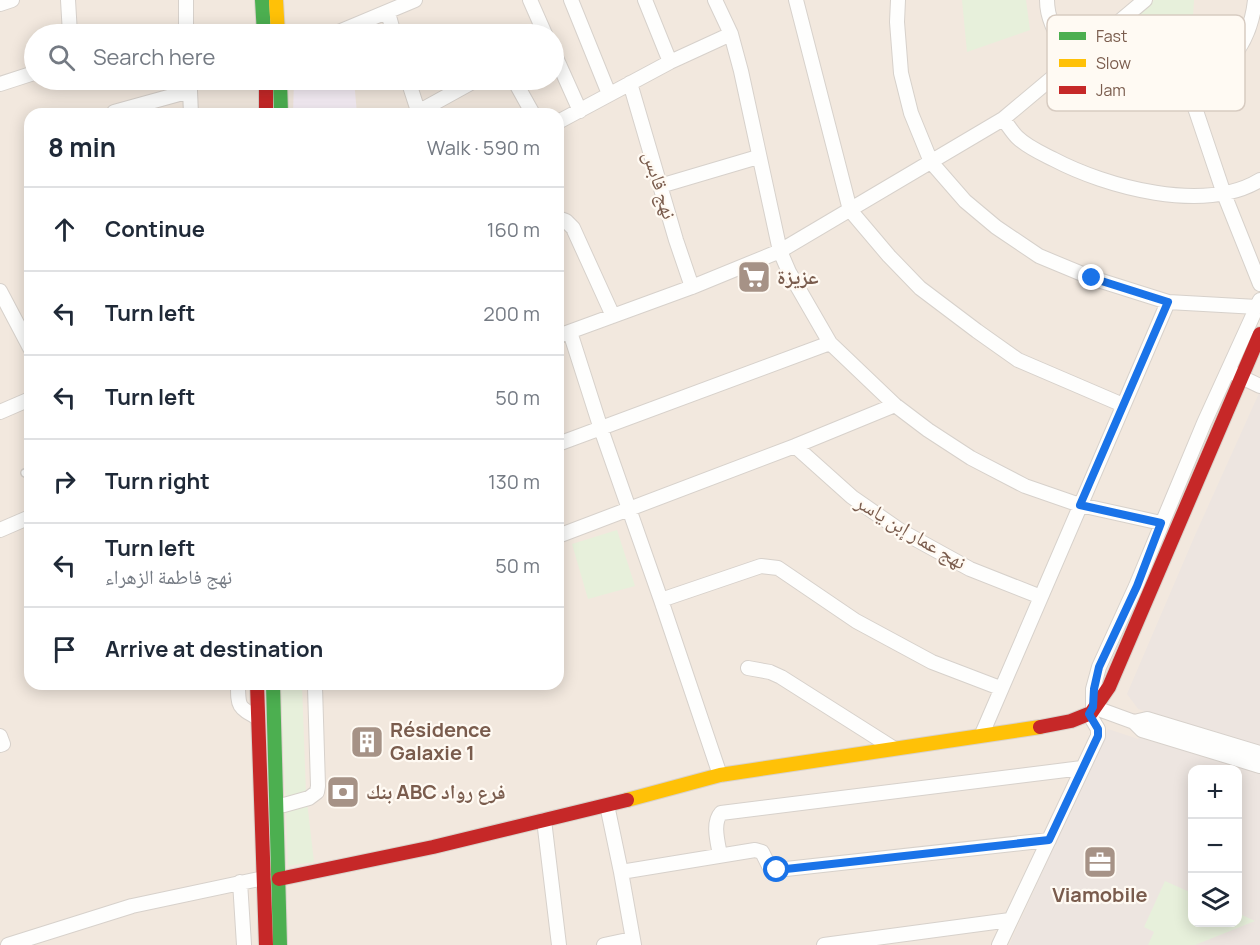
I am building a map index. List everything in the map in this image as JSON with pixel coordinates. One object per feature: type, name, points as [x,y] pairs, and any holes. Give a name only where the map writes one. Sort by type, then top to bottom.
[{"type":"street","points":[[0,4],[11,0]]},
{"type":"street","points":[[68,0],[69,24]]},
{"type":"street","points":[[186,0],[186,24]]},
{"type":"street","points":[[262,0],[263,24]]},
{"type":"street","points":[[276,0],[277,24]]},
{"type":"street","points":[[360,24],[415,0]]},
{"type":"street","points":[[530,0],[541,24]]},
{"type":"street","points":[[571,0],[609,94]]},
{"type":"street","points":[[645,0],[670,62]]},
{"type":"street","points":[[715,0],[731,34],[741,71],[780,250],[789,272],[830,343],[895,405],[971,458],[1025,486],[1080,505],[1161,523]]},
{"type":"street","points":[[796,0],[850,210],[920,288],[977,332],[1018,360],[1123,405]]},
{"type":"street","points":[[279,879],[433,847],[720,775],[1071,721],[1091,710],[1104,696],[1130,640],[1238,368],[1259,304],[1168,302],[1092,278],[1039,256],[996,227],[965,201],[931,162],[911,113],[901,73],[898,0]]},
{"type":"street","points":[[1047,0],[1050,15]]},
{"type":"street","points":[[1128,15],[1145,0]]},
{"type":"street","points":[[1245,38],[1257,1]]},
{"type":"street","points":[[388,13],[391,24]]},
{"type":"street","points":[[564,119],[670,62],[731,34]]},
{"type":"street","points":[[564,75],[580,111]]},
{"type":"street","points":[[0,84],[24,76]]},
{"type":"street","name":"نهج قابس","points":[[630,83],[692,286]]},
{"type":"street","points":[[720,775],[630,509],[564,334],[780,250],[1003,119],[1047,83]]},
{"type":"street","points":[[125,108],[175,90]]},
{"type":"street","points":[[189,90],[191,108]]},
{"type":"street","points":[[266,90],[266,108]]},
{"type":"street","points":[[280,90],[281,108]]},
{"type":"street","points":[[411,90],[417,108]]},
{"type":"street","points":[[428,108],[459,90]]},
{"type":"street","points":[[520,90],[530,108]]},
{"type":"street","points":[[1196,111],[1224,194],[1260,284]]},
{"type":"street","points":[[1003,119],[1018,138],[1026,144],[1073,170],[1135,191],[1161,194],[1224,194],[1251,186],[1260,180]]},
{"type":"street","points":[[660,186],[758,157]]},
{"type":"street","points":[[564,220],[573,228],[614,316]]},
{"type":"street","points":[[0,291],[24,337]]},
{"type":"street","points":[[982,734],[1168,302]]},
{"type":"street","points":[[999,945],[1099,734],[1091,710],[1095,678],[1137,586],[1161,523],[1238,368],[1260,334]]},
{"type":"street","points":[[564,442],[830,343]]},
{"type":"street","points":[[1238,368],[1260,371]]},
{"type":"street","points":[[1238,368],[1260,386]]},
{"type":"street","points":[[0,412],[24,402]]},
{"type":"street","points":[[564,534],[852,424],[895,405]]},
{"type":"street","name":"نهج عمار إبن ياسر","points":[[795,446],[852,497],[901,531],[970,569],[1041,597]]},
{"type":"street","points":[[0,530],[24,520]]},
{"type":"street","points":[[662,600],[761,566],[778,568],[856,621],[932,662],[1000,688]]},
{"type":"street","points":[[748,668],[770,672],[781,677],[831,706],[893,748]]},
{"type":"street","points":[[238,690],[238,704],[241,709],[258,718]]},
{"type":"street","points":[[257,690],[266,945]]},
{"type":"street","points":[[273,690],[280,945]]},
{"type":"street","points":[[284,805],[309,798],[316,792],[318,786],[315,690]]},
{"type":"street","points":[[1091,710],[1134,722],[1147,719],[1260,753]]},
{"type":"street","points":[[1134,722],[1142,730],[1260,766]]},
{"type":"street","points":[[0,736],[3,744],[0,745]]},
{"type":"street","points":[[720,855],[717,819],[721,813],[1082,768]]},
{"type":"street","points":[[604,945],[633,942],[607,805]]},
{"type":"street","points":[[544,820],[559,945]]},
{"type":"street","points":[[621,872],[759,850],[765,856],[769,866],[777,870],[1049,840]]},
{"type":"street","points":[[8,945],[38,940],[132,906],[264,878]]},
{"type":"street","points":[[240,882],[244,945]]},
{"type":"street","points":[[266,920],[280,919]]},
{"type":"street","points":[[824,945],[1010,920]]},
{"type":"shaded area","points":[[0,0],[1260,0],[1260,945],[0,945]]},
{"type":"shaded area","points":[[294,90],[355,90],[356,108],[293,108]]},
{"type":"shaded area","points":[[1260,391],[1260,945],[1009,945],[1108,729],[1138,739],[1150,713],[1138,709],[1127,694]]},
{"type":"green space","points":[[962,0],[1026,0],[1030,30],[967,52]]},
{"type":"green space","points":[[1154,0],[1194,0],[1193,15],[1136,15]]},
{"type":"green space","points":[[617,530],[635,586],[588,599],[572,544]]},
{"type":"green space","points":[[281,690],[302,690],[306,793],[314,862],[288,866]]},
{"type":"green space","points":[[1165,881],[1188,891],[1188,927],[1240,927],[1195,945],[1148,945],[1154,932],[1144,927]]},
{"type":"green space","points":[[1242,915],[1255,921],[1242,926]]},
{"type":"traffic: fast","points":[[262,0],[263,24]]},
{"type":"traffic: fast","points":[[280,90],[281,108]]},
{"type":"traffic: fast","points":[[273,690],[280,945]]},
{"type":"traffic: slow","points":[[276,0],[277,24]]},
{"type":"traffic: slow","points":[[627,800],[720,775],[1040,727]]},
{"type":"traffic: jam","points":[[266,90],[266,108]]},
{"type":"traffic: jam","points":[[1040,727],[1071,721],[1091,713],[1109,687],[1260,334]]},
{"type":"traffic: jam","points":[[257,690],[266,945]]},
{"type":"traffic: jam","points":[[279,879],[433,847],[627,800]]},
{"type":"place","name":"عزيزة","points":[[754,277]]},
{"type":"place","name":"Résidence Galaxie 1","points":[[367,742]]},
{"type":"place","name":"بنك ABC فرع رواد","points":[[343,792]]},
{"type":"place","name":"Viamobile","points":[[1100,862]]},
{"type":"route","points":[[777,870],[1049,840],[1098,736],[1098,729],[1089,714],[1093,707],[1095,678],[1137,586],[1161,523],[1080,505],[1168,302],[1092,278]]}]
